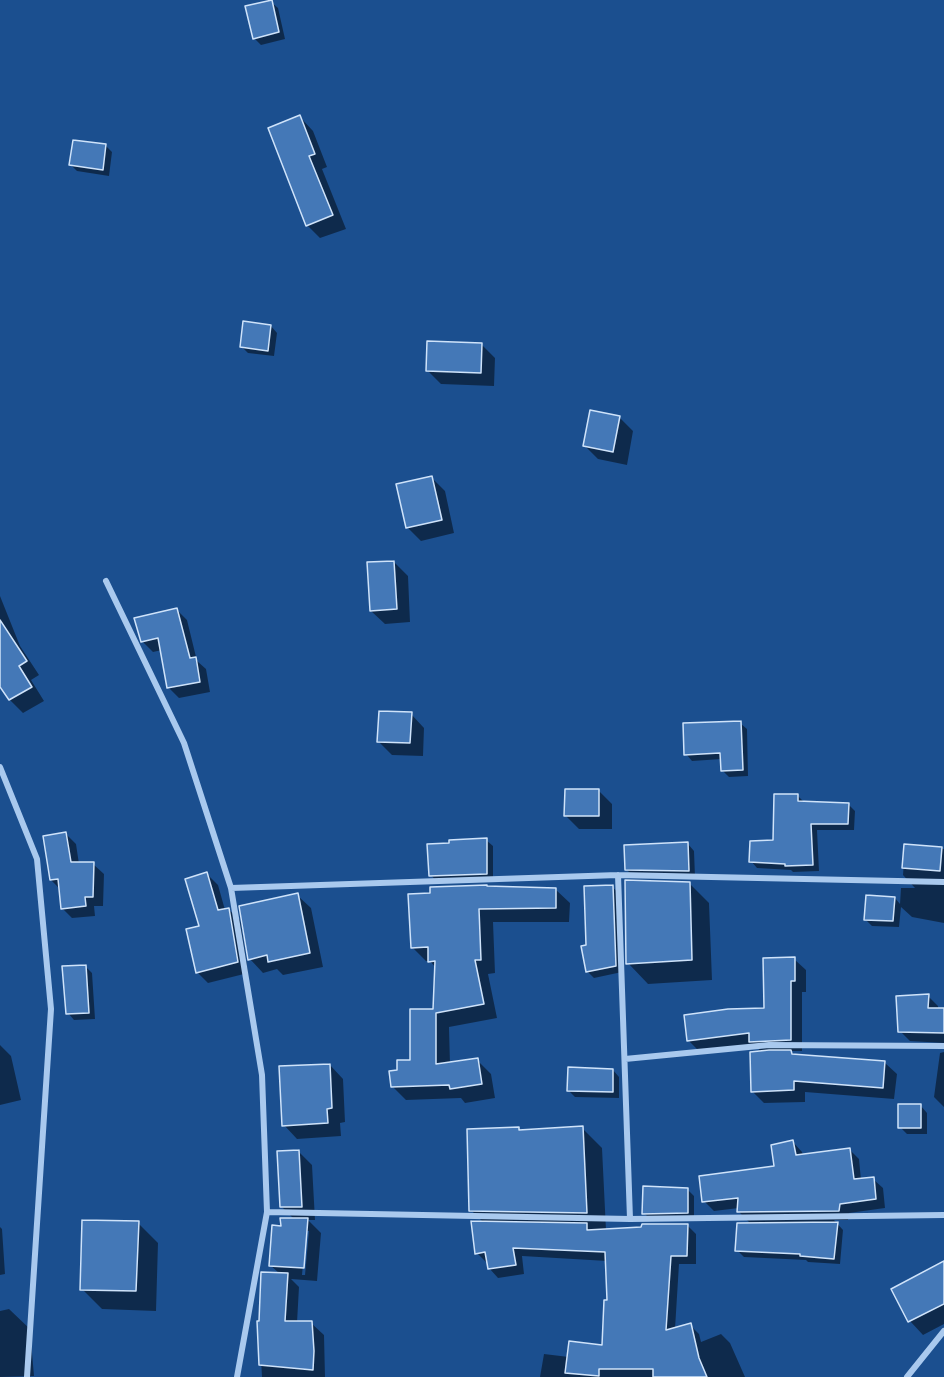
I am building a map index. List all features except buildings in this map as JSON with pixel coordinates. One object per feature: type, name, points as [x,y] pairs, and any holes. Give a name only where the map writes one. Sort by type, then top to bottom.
[{"type":"street","points":[[106,580],[184,743],[231,888],[262,1075],[267,1212],[237,1377]]},
{"type":"street","points":[[0,767],[37,859],[51,1009],[27,1377]]},
{"type":"street","points":[[231,888],[618,875],[944,882]]},
{"type":"street","points":[[618,875],[630,1219]]},
{"type":"street","points":[[625,1059],[769,1045],[944,1046]]},
{"type":"street","points":[[267,1212],[630,1219],[944,1215]]},
{"type":"street","points":[[907,1377],[944,1331]]}]
